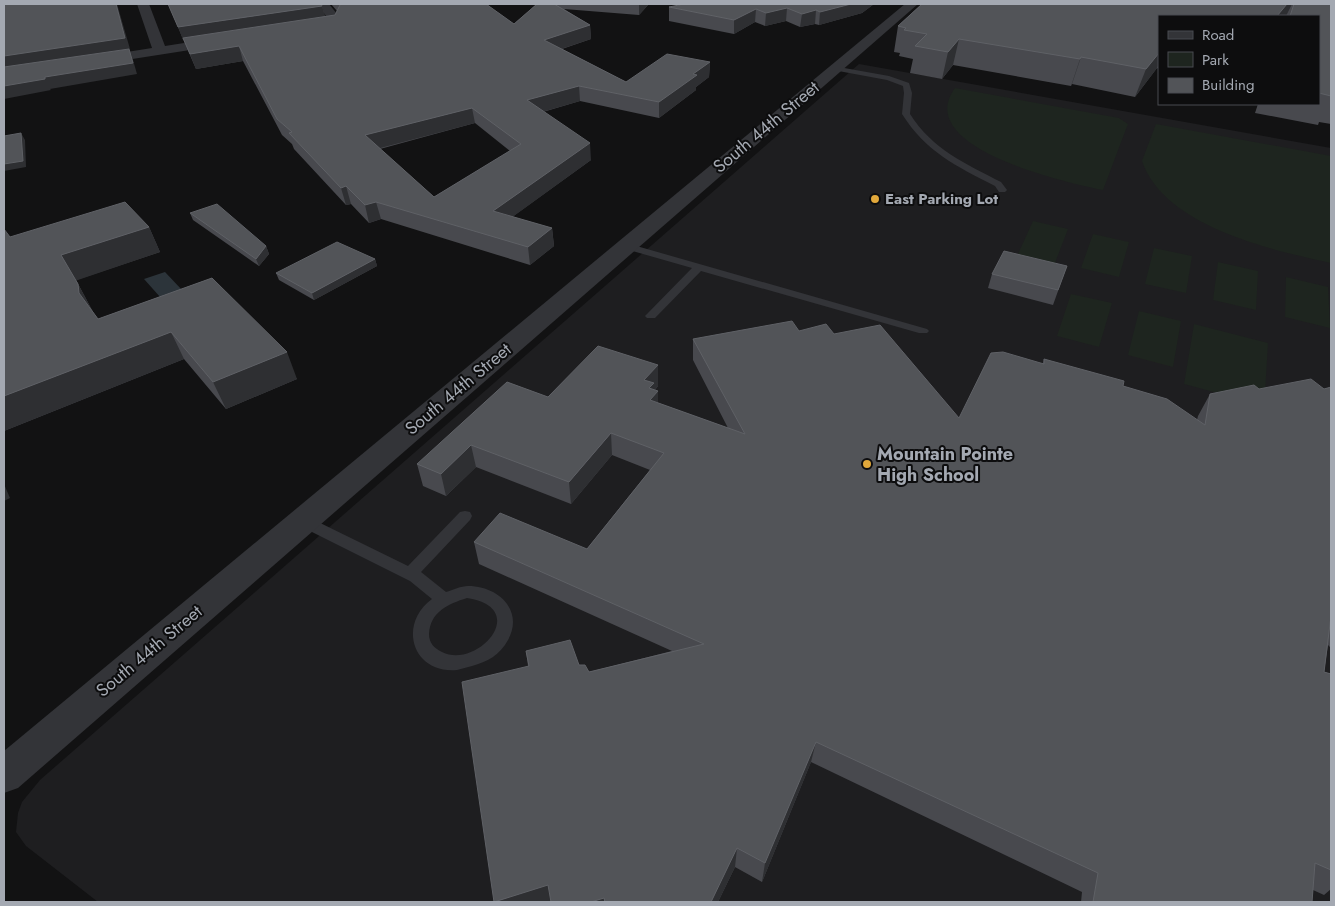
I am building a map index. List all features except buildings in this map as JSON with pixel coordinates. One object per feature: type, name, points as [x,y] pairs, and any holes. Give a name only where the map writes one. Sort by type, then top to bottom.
[{"type":"street","points":[[143,4],[160,51]]},
{"type":"street","points":[[292,31],[333,24],[336,20],[323,4]]},
{"type":"street","name":"South 44th Street","points":[[4,775],[836,68],[908,4]]},
{"type":"street","points":[[82,63],[236,40]]},
{"type":"lane","points":[[836,68],[889,78],[906,85],[909,96],[906,114],[922,138],[943,155],[998,184],[1002,190]]},
{"type":"lane","points":[[626,246],[923,331]]},
{"type":"lane","points":[[651,316],[699,267]]},
{"type":"lane","points":[[410,574],[465,516]]},
{"type":"lane","points":[[303,521],[410,574],[443,598]]},
{"type":"lane","points":[[467,592],[480,593],[493,598],[502,607],[506,622],[503,634],[494,648],[468,661],[457,662],[443,661],[432,656],[422,647],[419,635],[421,620],[433,604],[443,598],[467,592]]},
{"type":"shaded area","name":"Mountain Pointe High School","points":[[859,64],[1331,148],[1331,902],[98,902],[26,846],[16,832],[18,813],[22,802],[40,780]]},
{"type":"shaded area","points":[[165,272],[182,290],[161,298],[144,279]]},
{"type":"green space","points":[[955,88],[1119,118],[1128,124],[1103,190],[1059,180],[1029,170],[999,159],[973,145],[955,128],[947,109]]},
{"type":"green space","points":[[1156,124],[1331,156],[1331,263],[1279,251],[1222,232],[1172,203],[1154,184],[1142,161]]},
{"type":"green space","points":[[1033,221],[1068,229],[1055,263],[1018,254]]},
{"type":"green space","points":[[1093,234],[1129,242],[1119,277],[1081,268]]},
{"type":"green space","points":[[1154,248],[1192,256],[1186,293],[1145,284]]},
{"type":"green space","points":[[1218,262],[1258,271],[1256,310],[1213,300]]},
{"type":"green space","points":[[1286,277],[1328,287],[1330,328],[1285,317]]},
{"type":"green space","points":[[1071,294],[1112,303],[1099,347],[1057,336]]},
{"type":"green space","points":[[1139,311],[1181,321],[1173,367],[1128,355]]},
{"type":"green space","points":[[1194,324],[1268,343],[1265,393],[1240,399],[1184,384]]},
{"type":"place","name":"East Parking Lot","points":[[875,199]]},
{"type":"place","name":"Mountain Pointe High School","points":[[867,464]]}]
